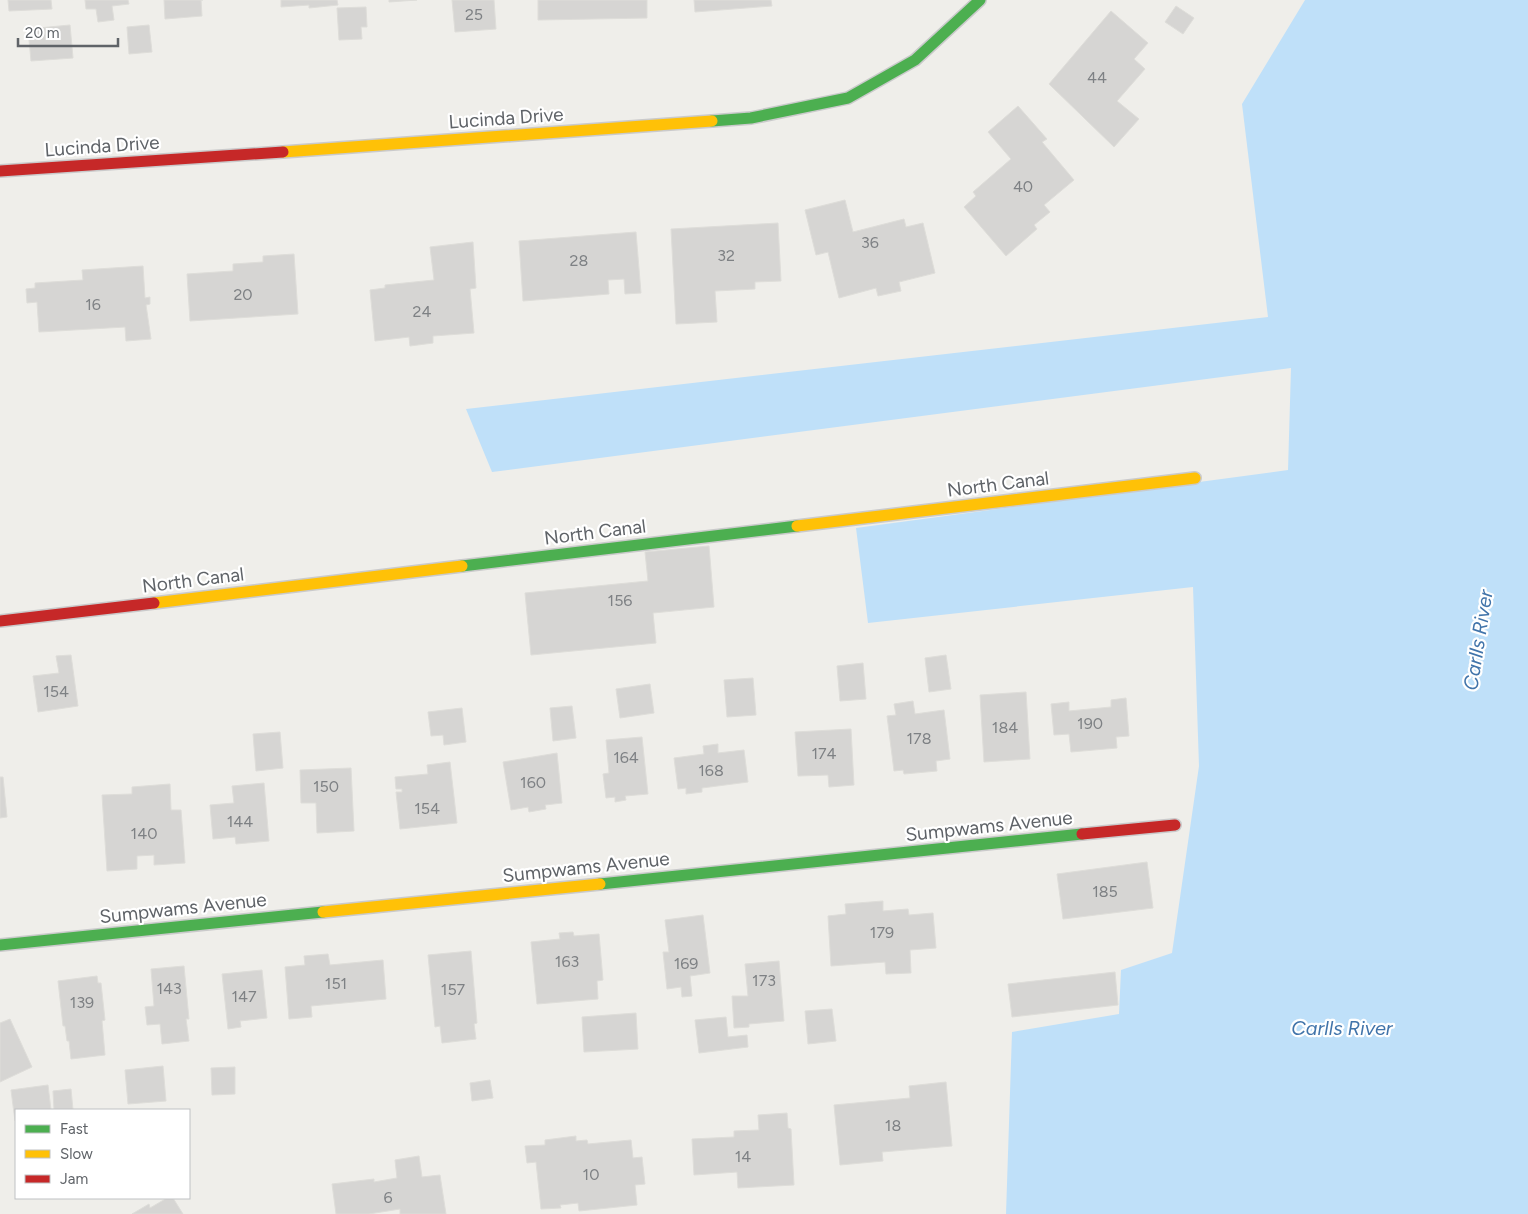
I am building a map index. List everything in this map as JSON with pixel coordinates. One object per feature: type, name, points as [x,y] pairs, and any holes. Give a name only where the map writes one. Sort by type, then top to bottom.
[{"type":"street","name":"Lucinda Drive","points":[[0,171],[305,151],[751,118],[848,98],[915,60],[980,0]]},
{"type":"street","name":"North Canal","points":[[0,621],[1195,478]]},
{"type":"street","name":"Sumpwams Avenue","points":[[0,944],[1176,824]]},
{"type":"water","name":"Carlls River","points":[[1305,0],[1528,0],[1528,1214],[1006,1214],[1012,1032],[1119,1014],[1121,970],[1172,953],[1199,766],[1193,587],[868,623],[856,528],[1288,470],[1291,368],[492,472],[466,409],[1268,317],[1242,104]]},
{"type":"building","points":[[8,0],[51,0],[52,9],[9,11]]},
{"type":"building","points":[[85,0],[128,0],[129,4],[112,6],[114,20],[98,22],[96,9],[86,9]]},
{"type":"building","points":[[164,0],[201,0],[202,16],[165,19]]},
{"type":"building","points":[[281,0],[337,0],[338,5],[309,8],[309,5],[281,7]]},
{"type":"building","points":[[389,0],[417,0],[389,2]]},
{"type":"building","points":[[452,0],[494,0],[496,29],[455,32]]},
{"type":"building","points":[[538,0],[647,0],[647,18],[538,20]]},
{"type":"building","points":[[694,0],[771,0],[772,6],[695,12]]},
{"type":"building","points":[[1176,6],[1194,18],[1183,34],[1165,22]]},
{"type":"building","points":[[366,7],[367,27],[361,27],[362,39],[339,40],[337,8]]},
{"type":"building","points":[[1111,11],[1148,43],[1134,59],[1145,69],[1117,101],[1139,119],[1114,147],[1049,84]]},
{"type":"building","points":[[70,25],[73,58],[31,61],[28,29]]},
{"type":"building","points":[[149,25],[152,52],[129,54],[127,27]]},
{"type":"building","points":[[1018,106],[1047,139],[1042,142],[1074,180],[1044,205],[1050,212],[1034,225],[1037,229],[1006,256],[964,207],[976,196],[973,192],[1011,159],[988,132]]},
{"type":"building","points":[[845,200],[853,232],[904,219],[906,227],[923,223],[935,273],[899,282],[901,291],[878,296],[876,288],[839,298],[828,252],[816,255],[805,210]]},
{"type":"building","points":[[778,223],[781,281],[755,282],[755,289],[715,291],[717,322],[676,324],[671,229]]},
{"type":"building","points":[[636,232],[641,293],[625,294],[624,279],[608,280],[609,294],[523,301],[519,241]]},
{"type":"building","points":[[473,242],[476,288],[470,289],[474,333],[433,336],[433,343],[410,346],[409,337],[375,341],[370,290],[385,288],[385,285],[434,280],[430,247]]},
{"type":"building","points":[[294,254],[298,314],[190,321],[187,274],[233,271],[233,264],[263,262],[263,256]]},
{"type":"building","points":[[143,266],[145,298],[150,297],[150,304],[146,305],[151,339],[126,341],[125,327],[39,332],[37,302],[27,303],[26,289],[35,288],[35,283],[83,280],[82,270]]},
{"type":"building","points":[[709,546],[714,607],[653,613],[656,643],[531,655],[525,593],[648,581],[645,552]]},
{"type":"building","points":[[71,655],[78,706],[38,712],[33,676],[59,673],[56,656]]},
{"type":"building","points":[[946,655],[951,689],[929,692],[925,658]]},
{"type":"building","points":[[863,663],[866,699],[840,701],[837,666]]},
{"type":"building","points":[[753,678],[756,715],[727,717],[724,680]]},
{"type":"building","points":[[650,684],[654,713],[620,718],[616,689]]},
{"type":"building","points":[[1026,692],[1030,759],[984,762],[980,695]]},
{"type":"building","points":[[1126,698],[1129,736],[1116,737],[1117,748],[1071,752],[1069,734],[1054,735],[1051,704],[1069,702],[1069,711],[1111,707],[1111,700]]},
{"type":"building","points":[[913,701],[915,714],[944,710],[950,759],[936,761],[937,771],[904,774],[903,770],[894,771],[887,716],[896,715],[894,704]]},
{"type":"building","points":[[572,706],[576,738],[553,741],[550,708]]},
{"type":"building","points":[[462,708],[466,742],[444,745],[443,735],[431,736],[428,712]]},
{"type":"building","points":[[851,729],[854,785],[829,787],[828,775],[798,776],[795,732]]},
{"type":"building","points":[[280,732],[283,768],[256,771],[253,734]]},
{"type":"building","points":[[642,737],[648,794],[625,796],[626,800],[615,802],[615,797],[606,798],[603,774],[609,773],[606,740]]},
{"type":"building","points":[[718,744],[718,753],[744,750],[748,782],[702,788],[702,792],[686,794],[686,788],[678,789],[674,758],[704,754],[703,746]]},
{"type":"building","points":[[557,753],[562,803],[545,805],[546,809],[529,812],[528,807],[511,810],[503,762]]},
{"type":"building","points":[[450,762],[457,823],[400,829],[396,792],[402,792],[402,789],[396,789],[395,777],[428,774],[427,765]]},
{"type":"building","points":[[351,768],[354,831],[317,833],[316,803],[301,803],[300,770]]},
{"type":"building","points":[[0,777],[3,777],[7,817],[0,818]]},
{"type":"building","points":[[264,783],[269,841],[236,844],[235,837],[213,839],[210,805],[234,803],[232,786]]},
{"type":"building","points":[[170,784],[171,810],[181,810],[185,863],[154,865],[154,855],[137,856],[137,869],[107,871],[102,795],[132,794],[132,787]]},
{"type":"building","points":[[1147,862],[1153,908],[1063,919],[1057,874]]},
{"type":"building","points":[[883,901],[883,911],[908,909],[909,915],[933,913],[936,948],[910,950],[911,973],[886,974],[885,962],[831,966],[828,916],[846,914],[845,904]]},
{"type":"building","points":[[703,915],[710,973],[690,976],[692,996],[682,997],[681,987],[667,989],[663,952],[669,952],[665,920]]},
{"type":"building","points":[[573,932],[574,936],[599,934],[603,980],[597,981],[598,999],[537,1004],[531,942],[560,939],[559,933]]},
{"type":"building","points":[[471,951],[477,1023],[474,1024],[476,1039],[442,1043],[440,1026],[435,1027],[428,955]]},
{"type":"building","points":[[328,954],[330,965],[383,960],[386,999],[311,1006],[312,1017],[289,1019],[285,967],[305,965],[304,956]]},
{"type":"building","points":[[779,961],[784,1021],[749,1024],[749,1027],[734,1028],[732,996],[748,996],[745,964]]},
{"type":"building","points":[[184,966],[189,1019],[186,1019],[189,1041],[162,1044],[160,1024],[147,1025],[145,1007],[154,1006],[151,969]]},
{"type":"building","points":[[262,970],[267,1018],[240,1021],[241,1027],[228,1029],[222,974]]},
{"type":"building","points":[[1115,972],[1118,1005],[1012,1017],[1008,984]]},
{"type":"building","points":[[97,976],[98,983],[101,983],[105,1020],[102,1021],[105,1055],[71,1059],[69,1041],[67,1041],[65,1026],[63,1026],[58,981]]},
{"type":"building","points":[[832,1009],[836,1041],[808,1044],[805,1011]]},
{"type":"building","points":[[636,1013],[638,1049],[584,1052],[582,1017]]},
{"type":"building","points":[[726,1017],[728,1037],[747,1035],[748,1047],[699,1053],[695,1020]]},
{"type":"building","points":[[10,1019],[32,1067],[0,1082],[0,1023]]},
{"type":"building","points":[[163,1066],[166,1101],[128,1104],[125,1070]]},
{"type":"building","points":[[235,1067],[235,1094],[212,1095],[211,1068]]},
{"type":"building","points":[[490,1080],[493,1098],[472,1101],[470,1083]]},
{"type":"building","points":[[946,1082],[952,1146],[882,1152],[883,1161],[840,1165],[834,1105],[910,1098],[909,1086]]},
{"type":"building","points":[[48,1085],[51,1109],[15,1109],[15,1121],[11,1090]]},
{"type":"building","points":[[71,1089],[73,1109],[54,1109],[53,1091]]},
{"type":"building","points":[[787,1113],[788,1128],[791,1129],[794,1185],[738,1188],[737,1172],[694,1175],[692,1139],[734,1137],[734,1131],[759,1130],[758,1115]]},
{"type":"building","points":[[576,1136],[576,1141],[587,1140],[588,1144],[631,1140],[633,1158],[642,1157],[645,1184],[635,1185],[637,1205],[579,1211],[578,1203],[560,1205],[561,1208],[541,1209],[536,1162],[527,1163],[525,1146],[545,1145],[545,1140]]},
{"type":"building","points":[[419,1156],[422,1177],[440,1175],[446,1214],[400,1214],[400,1209],[369,1214],[336,1214],[332,1184],[374,1179],[374,1182],[397,1178],[395,1160]]},
{"type":"building","points":[[165,1199],[174,1199],[183,1214],[132,1214],[149,1204],[150,1208]]},
{"type":"traffic: fast","points":[[712,121],[751,118],[848,98],[915,60],[980,0]]},
{"type":"traffic: fast","points":[[462,566],[797,526]]},
{"type":"traffic: fast","points":[[600,884],[1082,834]]},
{"type":"traffic: fast","points":[[0,945],[323,912]]},
{"type":"traffic: slow","points":[[283,152],[712,121]]},
{"type":"traffic: slow","points":[[797,526],[1195,478]]},
{"type":"traffic: slow","points":[[154,603],[462,566]]},
{"type":"traffic: slow","points":[[323,912],[600,884]]},
{"type":"traffic: jam","points":[[0,171],[283,152]]},
{"type":"traffic: jam","points":[[0,621],[154,603]]},
{"type":"traffic: jam","points":[[1082,834],[1175,825]]}]
